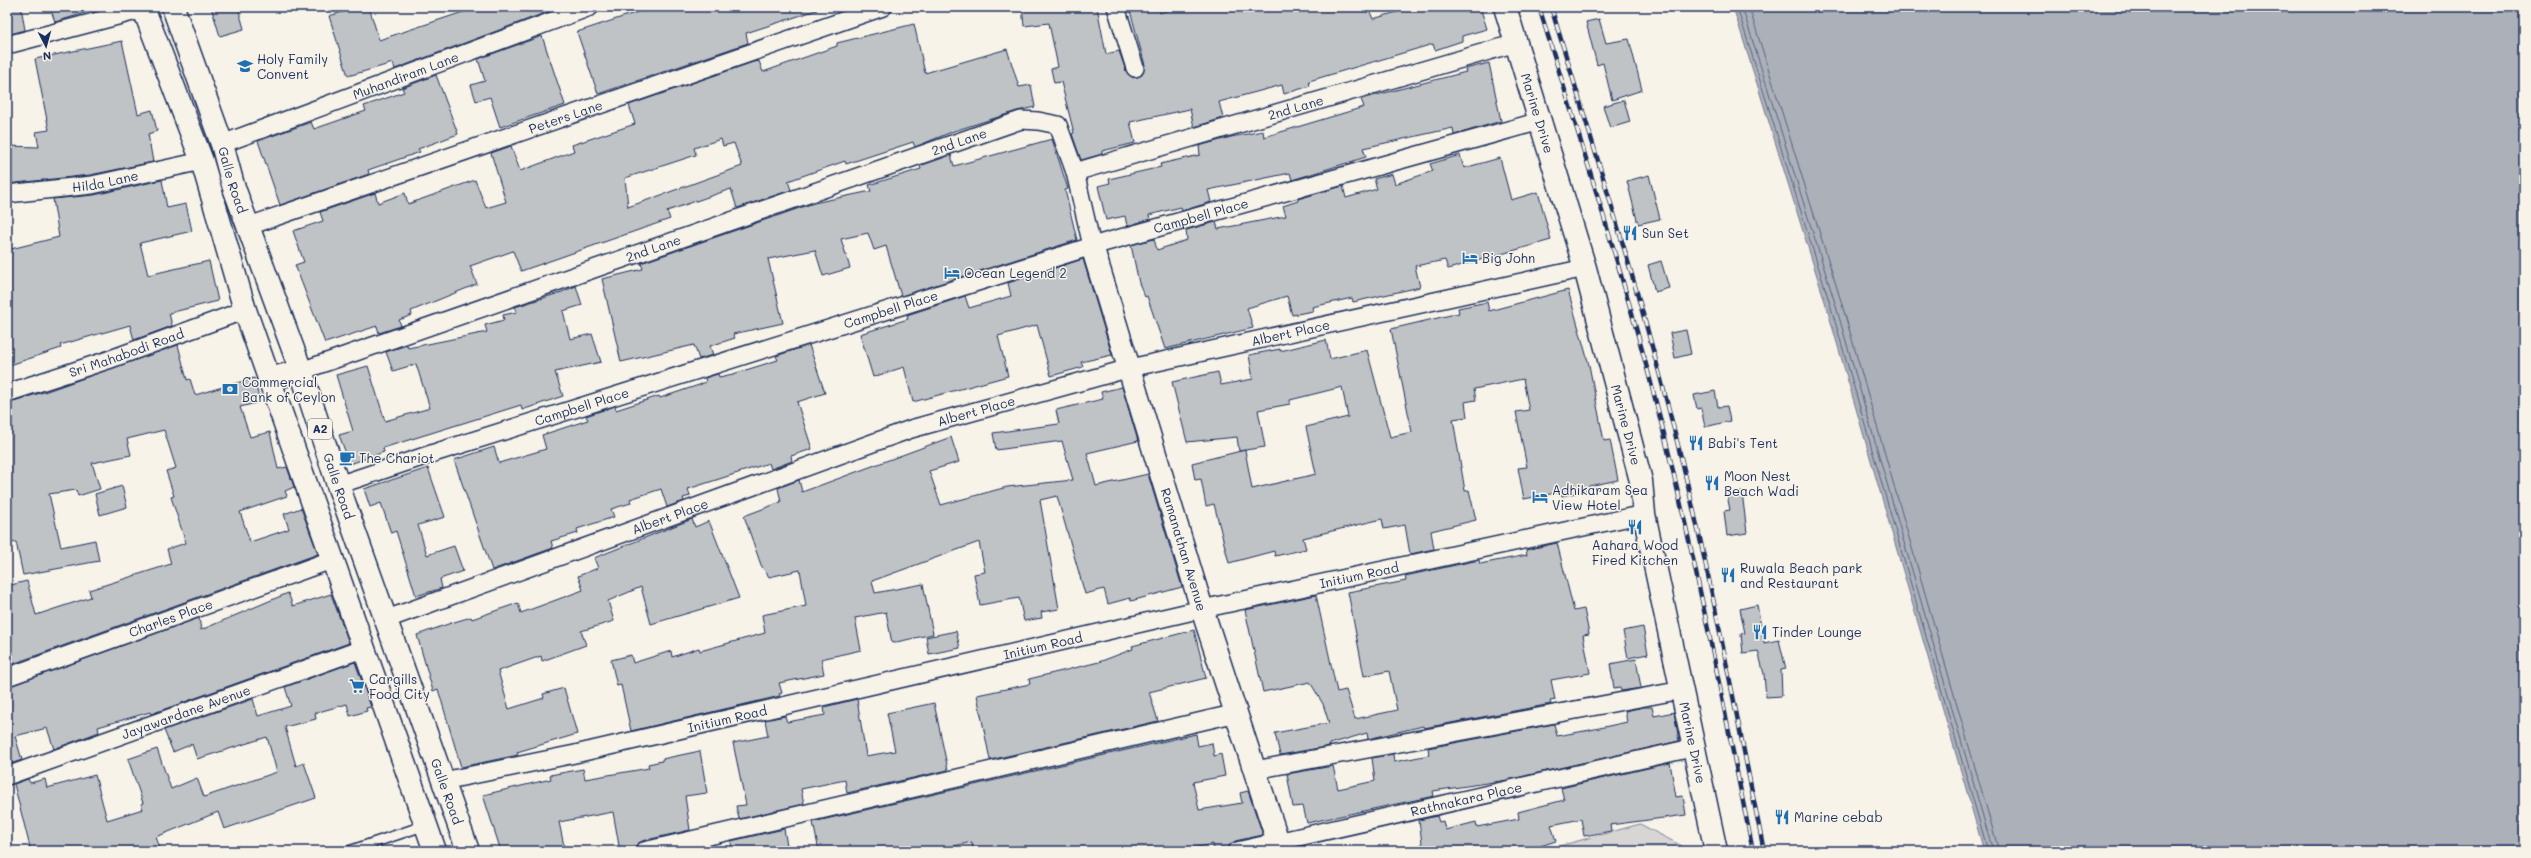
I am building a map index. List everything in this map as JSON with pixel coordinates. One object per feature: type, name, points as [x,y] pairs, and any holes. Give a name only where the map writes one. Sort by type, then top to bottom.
[{"type":"main road","name":"Galle Road","points":[[173,7],[222,144],[233,185],[301,370],[338,485],[387,619],[468,851]]},
{"type":"main road","name":"Marine Drive","points":[[1505,7],[1585,268],[1641,481],[1644,514],[1682,690],[1696,747],[1716,851]]},
{"type":"main road","name":"Galle Road","points":[[143,8],[202,161],[245,310],[334,559],[435,851]]},
{"type":"main road","name":"Ramanathan Avenue","points":[[1092,246],[1202,609],[1237,713],[1279,847]]},
{"type":"main road","name":"2nd Lane","points":[[269,379],[301,370]]},
{"type":"street","name":"Muhandiram Lane","points":[[222,144],[590,7]]},
{"type":"street","name":"Peters Lane","points":[[248,226],[883,7]]},
{"type":"street","points":[[1116,7],[1135,68]]},
{"type":"street","points":[[7,45],[143,8]]},
{"type":"street","name":"2nd Lane","points":[[301,370],[1021,120],[1038,120],[1058,125],[1075,172],[1516,43]]},
{"type":"street","name":"Campbell Place","points":[[338,485],[437,452],[1092,246],[1540,121]]},
{"type":"street","name":"Hilda Lane","points":[[7,194],[92,185],[202,161]]},
{"type":"street","points":[[1075,172],[1092,246]]},
{"type":"street","name":"Albert Place","points":[[387,619],[911,429],[1130,368],[1585,268]]},
{"type":"street","name":"Sri Mahabodi Road","points":[[7,394],[108,360],[245,310]]},
{"type":"street","name":"Initium Road","points":[[443,781],[575,754],[1202,609],[1644,514]]},
{"type":"street","name":"Charles Place","points":[[7,677],[334,559]]},
{"type":"street","name":"Jayawardane Avenue","points":[[7,776],[365,648]]},
{"type":"street","points":[[1255,770],[1682,690]]},
{"type":"street","points":[[644,851],[1237,713]]},
{"type":"street","name":"Rathnakara Place","points":[[1237,851],[1279,847],[1696,747]]},
{"type":"lane","points":[[350,851],[426,825]]},
{"type":"shaded area","points":[[1640,824],[1682,846],[1683,851],[1541,851]]},
{"type":"water","points":[[1733,7],[2524,7],[2524,851],[1984,851],[1826,305]]},
{"type":"building","points":[[7,7],[21,7],[25,30],[7,35]]},
{"type":"building","points":[[50,7],[97,7],[98,9],[55,22]]},
{"type":"building","points":[[211,7],[238,7],[244,29],[220,36]]},
{"type":"building","points":[[359,7],[369,7],[379,40],[478,7],[549,7],[550,11],[395,69],[393,63],[348,76],[329,16]]},
{"type":"building","points":[[653,7],[816,7],[817,10],[746,33],[748,43],[598,94],[577,32]]},
{"type":"building","points":[[1022,7],[1097,7],[1106,54],[1119,51],[1126,71],[1133,78],[1142,75],[1145,65],[1129,7],[1159,7],[1160,13],[1178,7],[1368,7],[1373,19],[1400,11],[1399,7],[1480,7],[1487,29],[1462,36],[1462,41],[1435,50],[1433,44],[1309,81],[1310,86],[1284,94],[1282,85],[1219,102],[1223,118],[1194,127],[1190,109],[1130,122],[1135,143],[1102,151],[1102,154],[1081,160],[1072,134],[1074,133],[1061,82],[1054,83],[1051,69],[1058,67],[1049,23],[1024,26]]},
{"type":"building","points":[[1599,19],[1606,43],[1629,39],[1642,90],[1612,100],[1603,63],[1597,65],[1586,22]]},
{"type":"building","points":[[914,24],[925,73],[1007,49],[1019,87],[1031,85],[1035,107],[1017,111],[954,131],[915,147],[913,142],[846,164],[845,161],[788,181],[791,190],[737,208],[731,189],[667,211],[670,219],[521,271],[513,251],[470,266],[477,284],[411,311],[412,315],[399,320],[401,326],[379,333],[377,326],[325,343],[295,265],[304,262],[293,231],[323,221],[320,212],[375,193],[378,203],[405,193],[408,204],[475,180],[486,208],[506,202],[491,153],[511,146],[520,171],[574,151],[572,145],[635,124],[629,105],[753,62],[759,61],[763,72],[837,46],[837,43]],"holes":[[[721,139],[723,146],[734,143],[742,166],[628,207],[625,178],[696,155],[694,148]]]},
{"type":"building","points":[[542,36],[565,105],[500,127],[490,97],[476,101],[471,85],[485,81],[478,59]]},
{"type":"building","points":[[122,41],[138,114],[152,110],[157,131],[148,134],[153,162],[90,175],[7,184],[7,146],[39,147],[36,132],[49,130],[35,59]]},
{"type":"building","points":[[1489,63],[1501,121],[1454,135],[1453,128],[1363,148],[1366,157],[1292,180],[1290,173],[1208,190],[1211,202],[1182,211],[1181,207],[1149,215],[1150,219],[1127,226],[1125,216],[1106,220],[1098,186],[1110,183],[1109,179],[1161,167],[1160,164],[1200,155],[1199,146],[1231,137],[1263,131],[1264,137],[1364,107],[1361,99],[1466,72],[1465,69]]},
{"type":"building","points":[[436,75],[458,134],[418,149],[420,152],[368,170],[369,174],[280,205],[258,141],[311,122],[314,129],[366,111],[364,106],[404,92],[402,88]]},
{"type":"building","points":[[1624,100],[1630,122],[1610,128],[1603,106]]},
{"type":"building","points":[[1052,139],[1068,189],[1065,190],[1077,240],[901,296],[886,246],[874,250],[868,233],[841,239],[850,268],[823,276],[815,250],[768,259],[783,323],[733,334],[735,338],[710,346],[713,355],[699,359],[694,345],[621,362],[602,279],[643,269],[641,263],[814,203],[871,191],[869,185],[921,169],[920,166],[951,155],[954,166]]},
{"type":"building","points":[[1460,155],[1464,168],[1500,158],[1511,200],[1538,192],[1551,240],[1448,269],[1445,260],[1415,266],[1420,287],[1353,302],[1352,298],[1312,307],[1313,311],[1292,315],[1287,296],[1247,308],[1253,328],[1165,349],[1147,296],[1145,297],[1139,283],[1131,245],[1154,239],[1157,250],[1187,240],[1186,230],[1216,222],[1218,229],[1286,216],[1283,206],[1298,201],[1298,199],[1343,186],[1346,198],[1377,189],[1374,179],[1392,174],[1395,184],[1433,171],[1430,164]]},
{"type":"building","points":[[1649,175],[1660,219],[1638,224],[1627,181]]},
{"type":"building","points":[[162,180],[167,208],[186,204],[192,231],[140,243],[148,275],[209,261],[218,301],[169,313],[172,326],[134,340],[130,325],[60,345],[61,348],[7,366],[7,250],[59,237],[53,199],[94,195]]},
{"type":"building","points":[[1083,259],[1112,355],[1081,362],[1083,367],[1051,376],[1037,325],[998,336],[1008,376],[913,402],[904,367],[873,377],[860,334],[908,319],[907,315],[965,296],[969,308],[1011,296],[1008,283]]},
{"type":"building","points":[[1661,261],[1669,288],[1655,292],[1648,265]]},
{"type":"building","points":[[576,286],[582,305],[563,311],[570,339],[592,334],[601,362],[555,372],[563,396],[522,410],[521,405],[383,448],[384,452],[350,464],[339,435],[353,431],[336,375],[368,366],[385,421],[430,408],[416,364],[393,371],[386,352],[407,345],[408,348],[487,332],[485,325],[504,320],[503,315],[517,312],[515,307]]},
{"type":"building","points":[[1568,290],[1589,365],[1604,441],[1610,440],[1618,480],[1589,486],[1589,490],[1562,496],[1561,492],[1524,499],[1518,468],[1527,467],[1516,412],[1529,410],[1523,379],[1474,389],[1476,400],[1465,402],[1467,417],[1453,419],[1465,491],[1469,490],[1476,520],[1431,531],[1434,549],[1410,554],[1405,525],[1384,529],[1382,519],[1303,538],[1306,549],[1275,556],[1274,551],[1229,563],[1214,504],[1206,506],[1201,479],[1195,480],[1192,463],[1244,450],[1239,451],[1237,437],[1187,442],[1172,382],[1218,372],[1221,385],[1253,379],[1249,355],[1280,349],[1280,351],[1326,340],[1330,359],[1367,350],[1390,437],[1412,432],[1391,329],[1459,313],[1458,308],[1487,302],[1489,311]],"holes":[[[1342,387],[1348,417],[1306,427],[1316,474],[1252,489],[1245,450],[1265,447],[1258,410],[1290,404],[1290,400]]]},
{"type":"building","points":[[1686,330],[1691,354],[1675,358],[1670,333]]},
{"type":"building","points":[[178,345],[187,380],[190,379],[195,395],[254,378],[260,402],[240,407],[250,437],[270,432],[278,469],[287,467],[294,487],[285,491],[287,496],[240,512],[250,542],[289,529],[284,514],[301,508],[318,554],[7,666],[7,586],[27,581],[36,615],[91,597],[89,590],[171,564],[167,549],[186,543],[171,497],[174,496],[166,471],[176,468],[164,430],[127,439],[131,455],[92,463],[100,489],[78,496],[76,490],[49,494],[61,547],[95,540],[99,561],[23,575],[16,542],[7,545],[7,403],[47,391]]},
{"type":"building","points":[[809,345],[825,393],[797,402],[812,449],[791,456],[792,461],[771,469],[769,463],[688,489],[690,496],[683,498],[684,501],[667,507],[661,489],[630,499],[631,503],[611,509],[614,517],[577,529],[578,533],[551,541],[553,548],[492,570],[454,460],[494,447],[499,463],[546,449],[542,435],[588,420],[586,416],[615,406],[616,410],[659,396],[660,398],[706,382],[705,378],[718,374],[719,377],[733,374],[778,360],[776,356]]},
{"type":"building","points":[[1122,387],[1138,441],[1087,453],[1096,486],[1148,474],[1182,587],[1131,601],[1130,598],[1108,604],[1104,589],[1085,594],[1057,496],[1040,500],[1059,609],[1041,612],[1042,618],[1024,621],[1019,598],[980,605],[974,574],[985,572],[979,542],[872,581],[875,593],[923,584],[933,634],[892,643],[886,612],[855,618],[861,650],[821,659],[824,674],[779,683],[782,693],[779,694],[780,696],[631,731],[621,685],[617,686],[611,660],[631,655],[633,663],[671,651],[672,657],[699,648],[700,651],[765,633],[762,615],[806,606],[800,570],[769,577],[761,565],[744,516],[781,502],[778,488],[799,480],[802,492],[951,437],[959,462],[929,471],[941,505],[1007,487],[1073,480],[1062,441],[996,450],[993,433],[1059,424],[1056,410],[1103,399],[1101,392]]},
{"type":"building","points":[[1715,391],[1718,407],[1727,406],[1730,421],[1705,427],[1701,408],[1697,409],[1694,395]]},
{"type":"building","points":[[428,468],[445,517],[418,525],[427,555],[454,546],[463,571],[440,579],[442,588],[416,596],[396,531],[391,533],[381,503],[370,507],[364,489]]},
{"type":"building","points":[[122,486],[127,507],[100,515],[95,494]]},
{"type":"building","points":[[1742,492],[1747,533],[1727,536],[1724,511],[1730,510],[1727,495]]},
{"type":"building","points":[[692,519],[695,527],[709,521],[739,598],[651,624],[641,587],[608,601],[614,621],[581,631],[586,645],[542,661],[541,656],[498,671],[509,709],[544,698],[543,694],[564,688],[577,734],[517,752],[518,755],[461,767],[438,689],[433,691],[417,635],[471,617],[472,619],[518,603],[521,613],[583,590],[578,576],[598,568],[594,558]]},
{"type":"building","points":[[1557,543],[1574,611],[1584,609],[1589,634],[1583,635],[1590,673],[1551,680],[1555,700],[1550,701],[1551,704],[1424,728],[1423,726],[1368,739],[1367,733],[1330,744],[1330,746],[1280,755],[1275,733],[1329,723],[1323,704],[1310,682],[1263,692],[1245,610],[1316,595],[1337,692],[1346,690],[1355,719],[1393,711],[1397,710],[1389,671],[1364,676],[1348,592],[1406,581],[1405,576],[1479,560],[1480,564],[1527,555],[1526,550]]},
{"type":"building","points":[[288,593],[293,606],[331,594],[349,643],[151,714],[150,712],[98,727],[99,732],[54,749],[47,728],[15,736],[22,760],[7,765],[7,687],[199,618],[201,630]]},
{"type":"building","points":[[1757,605],[1764,643],[1779,640],[1786,669],[1781,670],[1782,696],[1766,697],[1764,674],[1758,651],[1743,653],[1741,634],[1745,633],[1740,609]]},
{"type":"building","points":[[1643,627],[1648,654],[1628,658],[1623,631]]},
{"type":"building","points":[[1194,630],[1206,678],[1149,692],[1158,721],[990,760],[977,695],[1030,684],[1029,679],[1099,662],[1133,649],[1132,646]]},
{"type":"building","points":[[956,631],[960,648],[929,654],[926,637]]},
{"type":"building","points":[[1636,659],[1641,688],[1621,691],[1620,687],[1614,688],[1610,664]]},
{"type":"building","points":[[355,662],[371,707],[366,708],[367,711],[350,716],[347,704],[315,713],[316,719],[285,727],[296,766],[304,763],[316,798],[224,829],[218,812],[156,837],[161,851],[31,851],[14,784],[28,779],[30,783],[45,779],[47,788],[95,775],[107,820],[143,809],[141,804],[143,803],[128,759],[157,749],[171,789],[197,778],[204,797],[277,772],[267,737],[197,759],[192,744],[173,752],[164,730],[253,699],[258,716],[291,706],[285,687]]},
{"type":"building","points":[[857,699],[866,756],[895,751],[887,713],[934,703],[948,770],[847,793],[845,780],[801,789],[804,804],[739,819],[736,806],[746,805],[733,743],[768,736],[765,720],[785,716],[787,722],[825,715],[824,707]]},
{"type":"building","points":[[1652,707],[1654,716],[1674,712],[1679,741],[1507,780],[1433,791],[1434,796],[1307,823],[1303,806],[1293,807],[1287,774],[1333,766],[1338,789],[1375,781],[1372,758],[1393,754],[1394,762],[1429,755],[1428,748],[1554,724],[1557,736],[1590,730],[1627,722],[1625,711]]},
{"type":"building","points":[[1196,734],[1198,746],[1212,743],[1214,756],[1221,754],[1225,776],[1193,782],[1199,810],[1242,803],[1240,793],[1248,791],[1263,835],[1235,841],[1227,849],[1214,851],[1213,844],[1178,851],[973,851],[972,842],[932,851],[917,851],[916,848],[898,851],[819,851],[813,822]]},
{"type":"building","points":[[700,751],[707,793],[685,796],[690,830],[642,841],[637,844],[634,851],[620,851],[613,812],[559,822],[565,851],[501,851],[483,795],[551,779],[550,775],[583,769],[585,779],[649,768],[648,764],[662,761],[662,759]]},
{"type":"building","points":[[1670,763],[1676,797],[1683,796],[1686,815],[1610,825],[1611,831],[1584,836],[1581,819],[1551,825],[1556,841],[1525,851],[1524,848],[1506,851],[1423,851],[1419,820],[1437,816],[1439,822],[1443,821],[1445,830],[1476,822],[1477,827],[1519,819],[1518,812],[1564,800],[1561,788]]},
{"type":"building","points":[[784,829],[788,851],[732,851],[731,841]]},
{"type":"railway","points":[[1539,7],[1617,261],[1659,414],[1697,577],[1753,851]]},
{"type":"railway","points":[[1551,7],[1627,258],[1656,359],[1683,465],[1708,574],[1764,851]]},
{"type":"place","name":"Holy Family Convent","points":[[245,66]]},
{"type":"place","name":"Sun Set","points":[[1630,233]]},
{"type":"place","name":"Big John","points":[[1470,258]]},
{"type":"place","name":"Ocean Legend 2","points":[[952,273]]},
{"type":"place","name":"Commercial Bank of Ceylon","points":[[230,389]]},
{"type":"place","name":"Babi's Tent","points":[[1696,443]]},
{"type":"place","name":"The Chariot","points":[[347,458]]},
{"type":"place","name":"Moon Nest Beach Wadi","points":[[1712,483]]},
{"type":"place","name":"Adhikaram Sea View Hotel","points":[[1540,497]]},
{"type":"place","name":"Aahara Wood Fired Kitchen","points":[[1635,527]]},
{"type":"place","name":"Ruwala Beach park and Restaurant","points":[[1728,575]]},
{"type":"place","name":"Tinder Lounge","points":[[1760,632]]},
{"type":"place","name":"Cargills Food City","points":[[357,686]]},
{"type":"place","name":"Marine cebab","points":[[1782,817]]}]
